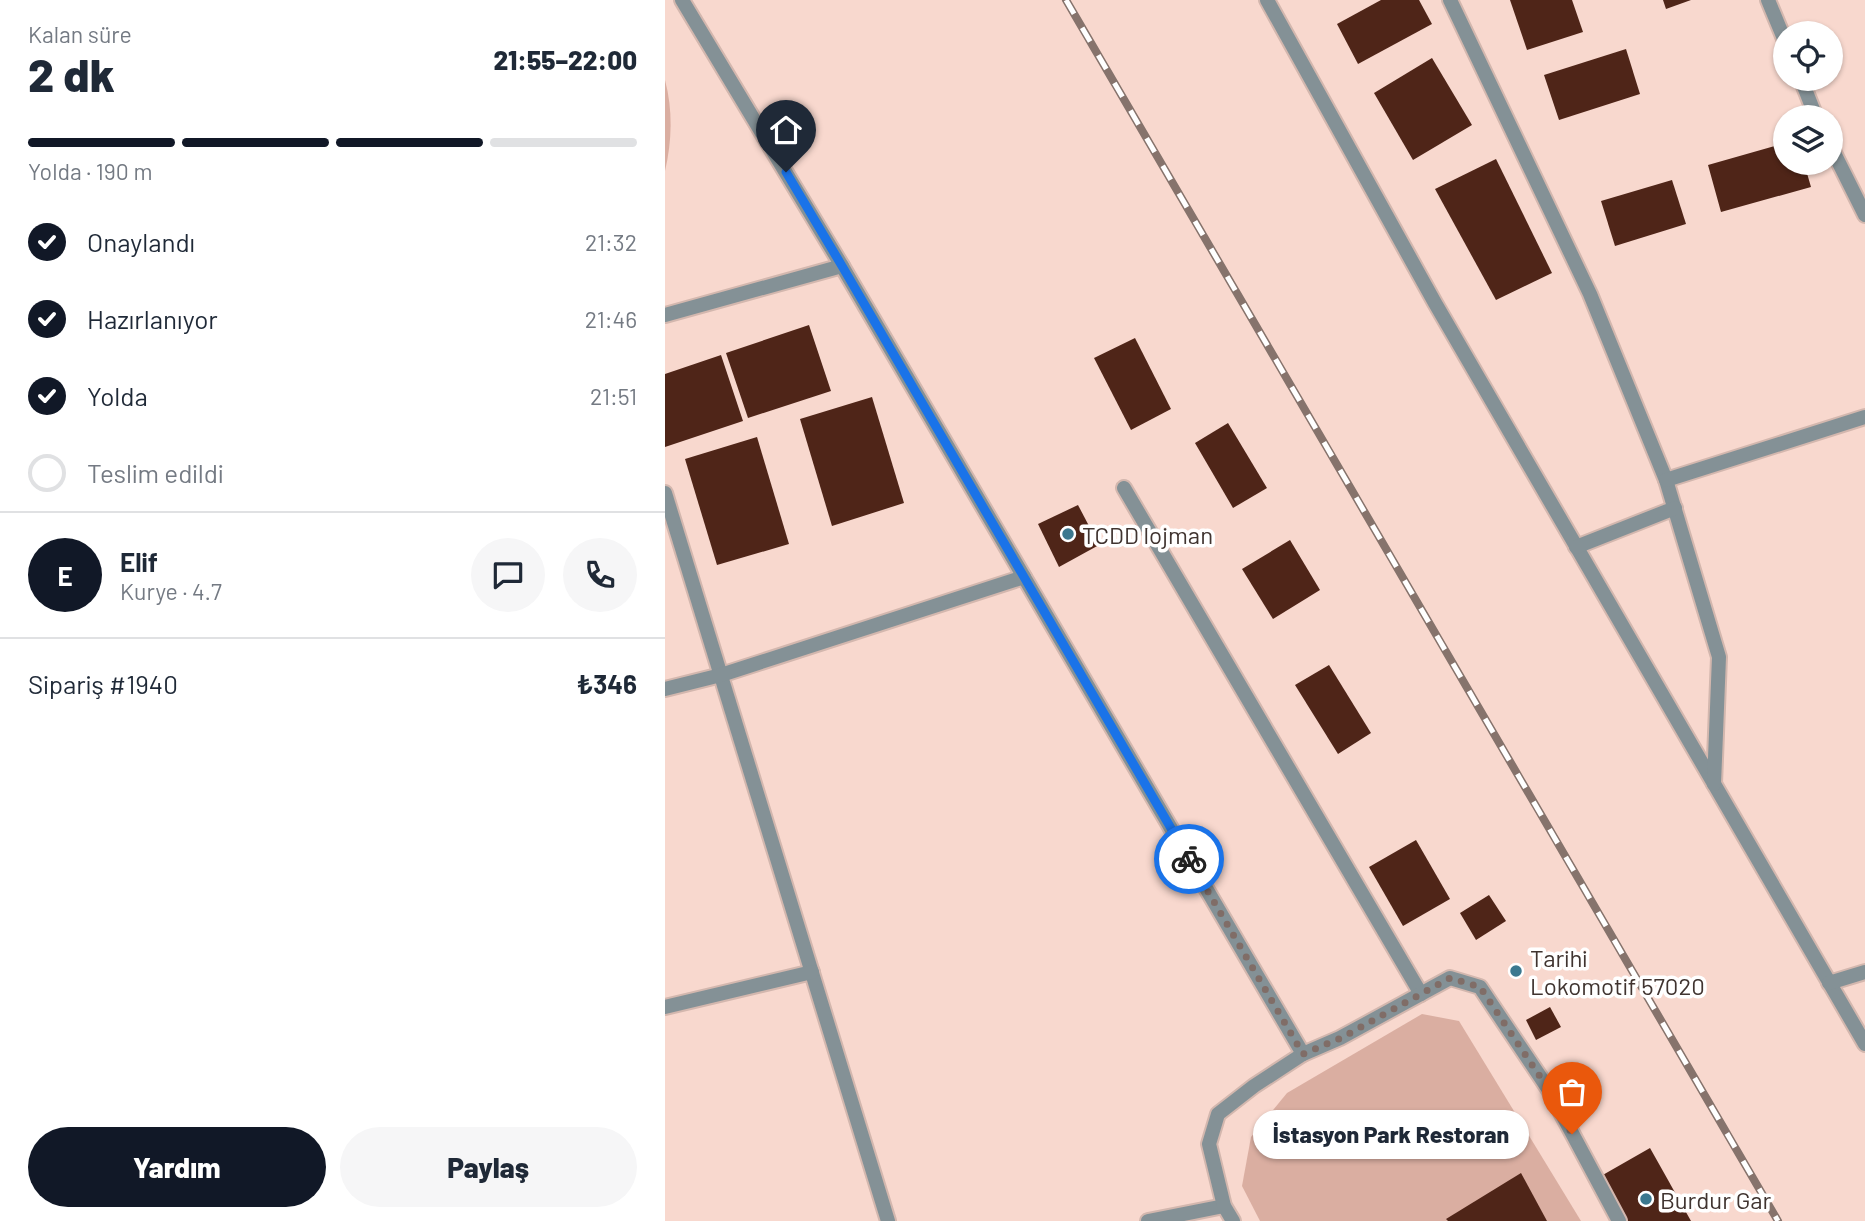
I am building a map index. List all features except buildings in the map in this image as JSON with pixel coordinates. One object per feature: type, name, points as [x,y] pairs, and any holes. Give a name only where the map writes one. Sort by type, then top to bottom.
[{"type":"street","points":[[682,0],[842,266],[1303,1054]]},
{"type":"street","points":[[1267,0],[1428,291],[1865,1044]]},
{"type":"street","points":[[1450,0],[1590,294],[1667,480],[1719,657],[1714,785]]},
{"type":"street","points":[[1768,0],[1777,21]]},
{"type":"street","points":[[1843,171],[1865,215]]},
{"type":"street","points":[[665,315],[842,266]]},
{"type":"street","points":[[1667,480],[1865,417]]},
{"type":"street","points":[[1124,488],[1421,994]]},
{"type":"street","points":[[665,493],[888,1221]]},
{"type":"street","points":[[1576,547],[1675,508]]},
{"type":"street","points":[[665,689],[721,675],[1024,576]]},
{"type":"street","points":[[665,1007],[811,972]]},
{"type":"street","points":[[1829,983],[1865,972]]},
{"type":"street","points":[[1233,1221],[1224,1206],[1209,1144],[1219,1114],[1254,1086],[1303,1054],[1341,1038],[1450,978],[1480,987],[1549,1090],[1619,1221]]},
{"type":"street","points":[[1149,1221],[1224,1206]]},
{"type":"shaded area","points":[[665,80],[671,125],[665,171]]},
{"type":"shaded area","points":[[1422,1014],[1459,1021],[1581,1221],[1260,1221],[1242,1186],[1251,1137],[1287,1093]]},
{"type":"railway","points":[[1066,0],[1778,1221]]},
{"type":"way so far","points":[[1189,859],[1303,1054],[1341,1038],[1450,978],[1480,987],[1549,1090],[1572,1134]]},
{"type":"place","name":"TCDD lojman","points":[[1068,534]]},
{"type":"place","name":"Tarihi Lokomotif 57020","points":[[1516,971]]},
{"type":"place","name":"İstasyon Park Restoran","points":[[1572,1134]]},
{"type":"place","name":"Burdur Gar","points":[[1646,1199]]},
{"type":"route","points":[[786,172],[1189,859]]}]
